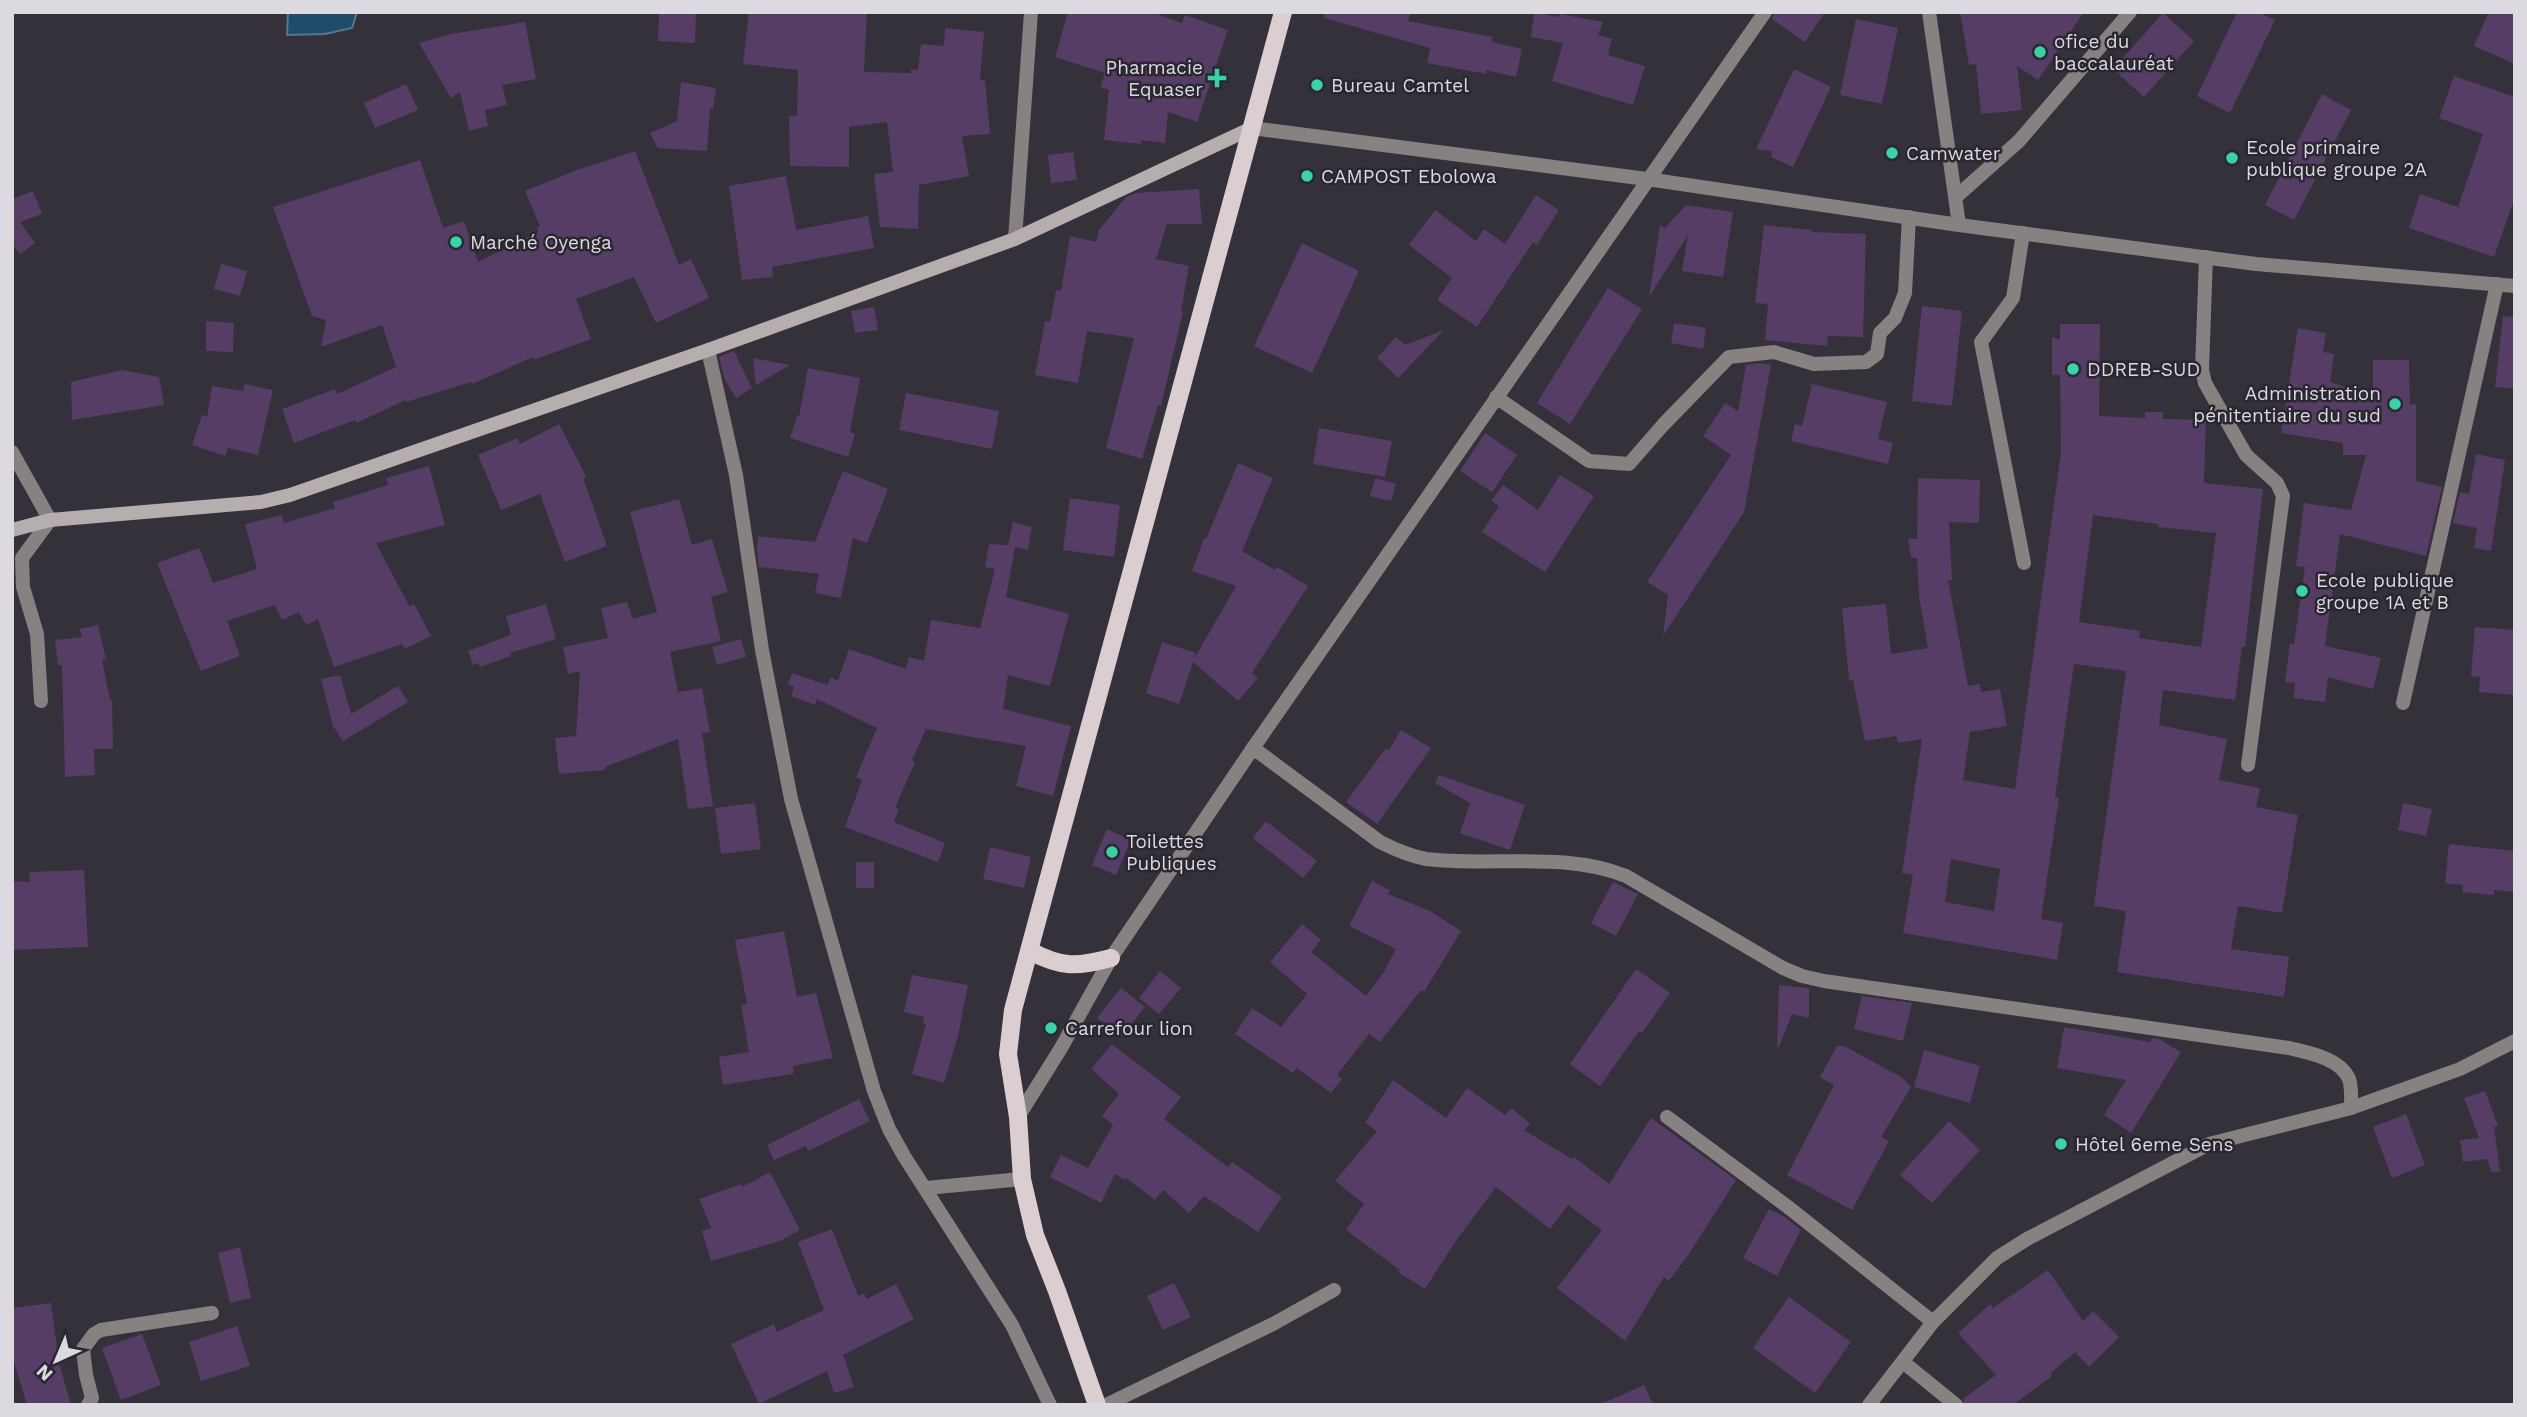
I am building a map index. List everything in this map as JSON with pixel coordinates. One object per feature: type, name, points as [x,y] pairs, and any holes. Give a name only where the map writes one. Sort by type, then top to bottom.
[{"type":"main road","points":[[1097,1405],[1035,1235],[1022,1179],[1018,1117],[1008,1054],[1013,1010],[1283,12]]},
{"type":"main road","points":[[12,530],[50,520],[261,502],[290,495],[708,350],[1015,239],[1252,128]]},
{"type":"main road","points":[[1030,951],[1053,964],[1082,966],[1111,958]]},
{"type":"street","points":[[1015,239],[1031,12]]},
{"type":"street","points":[[1018,1117],[1061,1048],[1111,958],[1253,748],[1765,12]]},
{"type":"street","points":[[1929,12],[1959,225]]},
{"type":"street","points":[[1957,196],[2019,141],[2130,12]]},
{"type":"street","points":[[1252,128],[1647,179],[1959,225],[2206,257],[2515,286]]},
{"type":"street","points":[[1496,397],[1589,461],[1629,464],[1729,357],[1774,352],[1814,364],[1866,362],[1877,354],[1880,333],[1895,318],[1905,293],[1909,217]]},
{"type":"street","points":[[2023,233],[2013,298],[1981,342],[2024,563]]},
{"type":"street","points":[[2206,257],[2202,370],[2205,383],[2246,455],[2277,483],[2283,496],[2248,765]]},
{"type":"street","points":[[2403,703],[2497,284]]},
{"type":"street","points":[[708,350],[736,475],[766,674],[792,799],[874,1091],[889,1129],[1012,1325],[1050,1405]]},
{"type":"street","points":[[12,452],[50,520],[22,558],[23,587],[37,634],[41,701]]},
{"type":"street","points":[[1253,748],[1380,842],[1402,852],[1424,859],[1607,868],[1626,876],[1783,968],[1824,981],[2289,1048],[2314,1054],[2336,1065],[2350,1080],[2351,1108]]},
{"type":"street","points":[[1869,1405],[1933,1322],[1997,1258],[2027,1239],[2209,1144],[2351,1108],[2460,1069],[2515,1041]]},
{"type":"street","points":[[1667,1117],[1788,1207],[1933,1322]]},
{"type":"street","points":[[926,1188],[1022,1179]]},
{"type":"street","points":[[1106,1405],[1273,1324],[1334,1290]]},
{"type":"street","points":[[88,1405],[92,1398],[83,1349],[94,1334],[101,1330],[212,1313]]},
{"type":"street","points":[[1903,1362],[1956,1405]]},
{"type":"water","points":[[288,12],[357,12],[352,28],[325,34],[287,35]]},
{"type":"building","points":[[659,12],[696,12],[695,43],[658,41]]},
{"type":"building","points":[[749,12],[867,12],[864,72],[911,73],[911,69],[918,70],[921,44],[944,46],[945,28],[984,32],[980,80],[985,80],[990,134],[962,136],[969,176],[919,185],[918,229],[880,227],[874,174],[893,172],[887,122],[849,127],[849,167],[790,166],[789,116],[797,116],[798,70],[743,64]]},
{"type":"building","points":[[1068,12],[1151,12],[1182,23],[1185,15],[1228,30],[1197,122],[1168,112],[1165,143],[1141,140],[1141,144],[1104,140],[1109,90],[1100,87],[1105,73],[1055,57]]},
{"type":"building","points":[[1325,12],[1411,12],[1408,21],[1493,37],[1492,42],[1522,49],[1516,77],[1486,70],[1486,74],[1427,63],[1430,48],[1324,18]]},
{"type":"building","points":[[1775,12],[1825,12],[1805,42],[1772,19]]},
{"type":"building","points":[[1960,12],[2084,12],[2038,80],[2017,66],[2022,110],[1981,114],[1976,64],[1969,65]]},
{"type":"building","points":[[2237,12],[2258,12],[2275,20],[2230,113],[2197,96]]},
{"type":"building","points":[[2489,12],[2515,12],[2515,64],[2474,46]]},
{"type":"building","points":[[1534,13],[1559,17],[1560,14],[1603,22],[1598,35],[1612,39],[1608,55],[1645,66],[1633,105],[1552,81],[1563,43],[1531,37]]},
{"type":"building","points":[[2163,13],[2194,41],[2144,97],[2113,69]]},
{"type":"building","points":[[1856,19],[1898,28],[1882,104],[1840,95]]},
{"type":"building","points":[[525,22],[536,79],[502,85],[507,105],[485,110],[488,126],[469,131],[460,92],[451,98],[419,43],[451,34]]},
{"type":"building","points":[[1794,69],[1831,87],[1793,167],[1771,157],[1772,151],[1756,149]]},
{"type":"building","points":[[2454,76],[2515,97],[2515,197],[2494,257],[2409,228],[2420,194],[2458,207],[2483,134],[2439,118]]},
{"type":"building","points":[[681,82],[716,88],[713,109],[710,108],[707,151],[658,148],[650,133],[677,121]]},
{"type":"building","points":[[406,84],[418,110],[375,128],[364,103]]},
{"type":"building","points":[[2322,94],[2351,110],[2294,220],[2265,205]]},
{"type":"building","points":[[635,151],[679,265],[691,259],[709,298],[656,323],[634,277],[576,299],[591,339],[534,360],[533,357],[472,384],[471,382],[406,400],[356,423],[355,420],[294,443],[282,409],[335,389],[337,394],[396,367],[382,325],[321,347],[326,320],[312,316],[273,207],[420,160],[443,228],[464,221],[478,262],[538,232],[537,227],[540,226],[525,191]]},
{"type":"building","points":[[1073,152],[1077,180],[1051,183],[1048,155]]},
{"type":"building","points":[[786,176],[796,230],[868,216],[874,248],[772,267],[773,277],[742,280],[729,186]]},
{"type":"building","points":[[1199,189],[1202,224],[1167,224],[1156,259],[1189,266],[1181,311],[1183,312],[1161,406],[1158,405],[1142,459],[1106,448],[1134,338],[1087,331],[1078,383],[1035,375],[1045,321],[1050,322],[1056,290],[1061,291],[1070,236],[1096,242],[1099,230],[1126,197],[1136,193]]},
{"type":"building","points":[[33,191],[42,214],[20,222],[35,243],[20,254],[12,243],[12,199]]},
{"type":"building","points":[[1536,195],[1559,210],[1537,245],[1533,242],[1477,327],[1437,300],[1452,278],[1409,245],[1435,210],[1476,241],[1484,229],[1505,244]]},
{"type":"building","points":[[1686,205],[1733,212],[1723,277],[1682,271],[1688,235],[1649,297],[1660,225],[1665,228]]},
{"type":"building","points":[[1764,225],[1812,232],[1866,234],[1863,337],[1828,336],[1827,346],[1765,340],[1768,304],[1755,303]]},
{"type":"building","points":[[1302,243],[1359,271],[1312,373],[1254,346]]},
{"type":"building","points":[[221,264],[247,271],[240,296],[214,289]]},
{"type":"building","points":[[1608,288],[1642,309],[1570,424],[1537,403]]},
{"type":"building","points":[[1922,306],[1962,311],[1952,406],[1912,401]]},
{"type":"building","points":[[874,307],[878,330],[855,333],[851,311]]},
{"type":"building","points":[[2503,316],[2515,317],[2515,389],[2495,387]]},
{"type":"building","points":[[206,321],[234,323],[233,352],[206,351]]},
{"type":"building","points":[[1674,323],[1706,328],[1703,349],[1671,343]]},
{"type":"building","points":[[2060,324],[2100,324],[2099,416],[2145,418],[2145,412],[2163,412],[2163,419],[2206,420],[2204,483],[2263,489],[2245,647],[2242,647],[2235,700],[2163,690],[2159,725],[2227,739],[2219,780],[2260,788],[2256,807],[2298,815],[2282,913],[2238,906],[2231,949],[2289,957],[2284,997],[2117,972],[2126,911],[2094,906],[2126,671],[2074,664],[2055,798],[2059,798],[2041,919],[2063,923],[2057,960],[1903,933],[1913,875],[1902,873],[1922,739],[1898,743],[1896,736],[1865,741],[1853,680],[1849,680],[1842,608],[1886,604],[1891,654],[1928,648],[1919,596],[1917,558],[1911,558],[1908,539],[1917,539],[1918,478],[1980,480],[1979,523],[1949,522],[1952,580],[1948,580],[1968,686],[1980,684],[1981,692],[2000,689],[2007,726],[1970,732],[1963,780],[2015,789],[2061,452],[2060,375],[2052,375],[2052,337],[2060,340]],"holes":[[[2093,515],[2158,524],[2158,527],[2216,533],[2201,647],[2139,638],[2140,631],[2079,622]],[[1951,859],[2000,869],[1994,911],[1945,902]]]},
{"type":"building","points":[[2298,328],[2326,333],[2323,352],[2334,354],[2330,382],[2373,396],[2373,360],[2409,360],[2410,405],[2416,404],[2416,481],[2442,487],[2426,556],[2340,534],[2325,646],[2381,658],[2373,689],[2328,677],[2325,702],[2294,698],[2295,683],[2285,682],[2290,643],[2294,644],[2305,567],[2296,566],[2304,503],[2351,510],[2366,455],[2343,455],[2343,443],[2281,433]]},
{"type":"building","points":[[1444,330],[1398,378],[1377,358],[1396,337],[1405,345]]},
{"type":"building","points":[[734,351],[752,388],[736,398],[725,380],[719,357]]},
{"type":"building","points":[[753,358],[790,365],[756,385]]},
{"type":"building","points":[[1746,365],[1771,365],[1744,512],[1663,636],[1668,595],[1647,582],[1731,455],[1703,436],[1725,403],[1738,411]]},
{"type":"building","points":[[808,368],[860,378],[850,432],[855,434],[848,457],[790,438],[797,416],[799,417]]},
{"type":"building","points":[[122,370],[159,377],[164,405],[72,420],[71,382]]},
{"type":"building","points":[[245,384],[273,390],[258,455],[228,448],[225,456],[192,445],[202,415],[207,417],[212,386],[243,391]]},
{"type":"building","points":[[1812,384],[1887,402],[1878,439],[1893,443],[1888,464],[1791,441],[1795,424],[1802,426]]},
{"type":"building","points":[[906,393],[999,411],[992,449],[899,430]]},
{"type":"building","points":[[559,424],[586,476],[583,478],[607,546],[565,562],[540,494],[501,510],[478,455],[517,438],[520,444]]},
{"type":"building","points":[[1319,428],[1392,441],[1385,477],[1313,464]]},
{"type":"building","points":[[1485,433],[1517,455],[1492,492],[1460,471]]},
{"type":"building","points":[[2476,454],[2505,460],[2491,551],[2474,548],[2477,528],[2453,523],[2460,492],[2469,494]]},
{"type":"building","points":[[1238,463],[1273,478],[1242,551],[1275,570],[1277,567],[1308,586],[1252,673],[1258,678],[1238,701],[1193,662],[1179,704],[1146,693],[1162,642],[1196,653],[1194,659],[1236,586],[1192,571]]},
{"type":"building","points":[[429,466],[445,525],[376,543],[409,606],[414,604],[431,636],[405,649],[402,644],[334,667],[318,619],[306,625],[299,612],[282,620],[275,605],[227,621],[240,656],[201,671],[157,563],[199,548],[213,583],[257,569],[245,524],[282,515],[284,523],[335,508],[333,502],[388,485],[386,478]]},
{"type":"building","points":[[843,471],[888,489],[867,543],[853,538],[841,598],[815,593],[819,574],[759,567],[758,536],[815,542]]},
{"type":"building","points":[[1560,475],[1594,496],[1545,572],[1482,532],[1499,506],[1491,501],[1503,485],[1538,510]]},
{"type":"building","points":[[1375,478],[1396,484],[1391,501],[1370,496]]},
{"type":"building","points":[[1070,498],[1120,505],[1114,557],[1063,550]]},
{"type":"building","points":[[679,499],[692,545],[712,539],[728,592],[711,597],[721,641],[670,652],[678,692],[702,688],[710,732],[702,733],[713,806],[688,809],[678,739],[605,767],[605,770],[559,774],[555,738],[576,736],[580,671],[568,674],[563,647],[608,638],[601,608],[627,602],[633,619],[657,612],[630,512]]},
{"type":"building","points":[[1013,522],[1032,527],[1028,550],[1015,547],[1006,597],[1069,614],[1050,686],[1008,675],[1003,709],[1071,726],[1053,796],[1016,786],[1026,746],[926,729],[895,808],[899,809],[894,822],[945,843],[938,862],[845,827],[862,780],[856,777],[877,728],[817,699],[815,705],[791,696],[794,687],[788,684],[792,673],[827,685],[831,677],[838,681],[849,649],[906,669],[909,657],[924,661],[931,620],[980,628],[995,569],[985,567],[989,544],[1008,545]]},
{"type":"building","points":[[546,604],[556,639],[510,653],[511,656],[480,667],[478,663],[473,665],[468,651],[511,635],[506,616]]},
{"type":"building","points":[[98,625],[106,659],[102,660],[112,700],[113,749],[94,749],[95,775],[65,777],[62,665],[58,665],[55,640],[82,637],[80,629]]},
{"type":"building","points":[[2475,627],[2515,630],[2515,695],[2479,692],[2480,677],[2471,676]]},
{"type":"building","points":[[741,639],[746,657],[717,665],[712,647]]},
{"type":"building","points":[[340,675],[351,714],[398,686],[408,702],[343,741],[333,726],[321,679]]},
{"type":"building","points":[[1401,730],[1431,748],[1377,824],[1346,802],[1386,748],[1389,750]]},
{"type":"building","points":[[1439,775],[1525,805],[1510,850],[1460,833],[1470,803],[1435,783]]},
{"type":"building","points":[[755,803],[761,849],[721,854],[715,808]]},
{"type":"building","points":[[2403,803],[2432,809],[2426,836],[2398,830]]},
{"type":"building","points":[[1266,821],[1317,861],[1303,878],[1253,838]]},
{"type":"building","name":"Toilettes Publiques","points":[[1107,829],[1131,840],[1116,875],[1092,865]]},
{"type":"building","points":[[2449,844],[2515,851],[2515,892],[2494,890],[2494,895],[2462,892],[2463,885],[2445,883]]},
{"type":"building","points":[[990,847],[1031,857],[1024,888],[983,879]]},
{"type":"building","points":[[856,862],[874,862],[874,888],[856,888]]},
{"type":"building","points":[[84,870],[88,947],[12,950],[12,881],[30,882],[29,872]]},
{"type":"building","points":[[1372,881],[1390,890],[1388,894],[1430,911],[1461,931],[1424,992],[1421,990],[1380,1042],[1369,1034],[1337,1075],[1342,1079],[1331,1093],[1297,1068],[1293,1073],[1235,1034],[1252,1008],[1281,1027],[1307,994],[1270,962],[1302,924],[1321,940],[1311,952],[1366,996],[1384,972],[1396,949],[1349,926]]},
{"type":"building","points":[[1613,882],[1638,894],[1616,936],[1591,923]]},
{"type":"building","points":[[784,931],[797,997],[816,993],[833,1058],[793,1066],[793,1074],[723,1085],[719,1057],[749,1052],[741,1005],[747,1004],[735,940]]},
{"type":"building","points":[[1636,969],[1670,993],[1600,1086],[1570,1064]]},
{"type":"building","points":[[1160,971],[1181,988],[1159,1014],[1139,998]]},
{"type":"building","points":[[912,975],[968,985],[958,1036],[944,1083],[912,1074],[926,1024],[923,1024],[924,1017],[904,1012]]},
{"type":"building","points":[[1779,985],[1809,988],[1809,1018],[1792,1014],[1779,1047],[1777,1046]]},
{"type":"building","points":[[1121,988],[1145,1007],[1121,1037],[1097,1018]]},
{"type":"building","points":[[1862,996],[1912,1003],[1903,1041],[1854,1029]]},
{"type":"building","points":[[2064,1027],[2150,1042],[2152,1038],[2159,1039],[2181,1052],[2131,1133],[2104,1115],[2126,1080],[2057,1068]]},
{"type":"building","points":[[1112,1044],[1181,1097],[1164,1119],[1228,1167],[1232,1162],[1282,1197],[1258,1232],[1204,1196],[1189,1213],[1163,1190],[1155,1200],[1126,1178],[1125,1180],[1115,1174],[1101,1203],[1050,1177],[1061,1155],[1088,1168],[1113,1125],[1102,1116],[1119,1094],[1091,1069]]},
{"type":"building","points":[[1837,1046],[1844,1046],[1901,1077],[1911,1087],[1881,1137],[1889,1141],[1852,1210],[1787,1175],[1834,1085],[1820,1077]]},
{"type":"building","points":[[1924,1050],[1980,1066],[1970,1103],[1914,1087]]},
{"type":"building","points":[[1393,1080],[1446,1118],[1467,1088],[1505,1115],[1511,1108],[1530,1123],[1524,1130],[1572,1159],[1574,1157],[1609,1184],[1651,1118],[1736,1180],[1669,1281],[1664,1277],[1625,1341],[1557,1288],[1602,1230],[1568,1205],[1550,1229],[1496,1187],[1455,1242],[1425,1289],[1398,1272],[1400,1270],[1346,1230],[1364,1204],[1335,1181],[1377,1131],[1365,1123]]},
{"type":"building","points":[[2485,1091],[2498,1126],[2494,1127],[2500,1171],[2492,1173],[2487,1159],[2463,1162],[2460,1140],[2479,1138],[2464,1098]]},
{"type":"building","points":[[859,1099],[870,1121],[808,1151],[806,1146],[774,1160],[767,1145]]},
{"type":"building","points":[[2406,1114],[2425,1165],[2392,1178],[2373,1127]]},
{"type":"building","points":[[1949,1121],[1980,1150],[1932,1203],[1900,1175]]},
{"type":"building","points":[[770,1172],[800,1230],[780,1241],[711,1261],[702,1231],[711,1228],[699,1199],[741,1184],[742,1187]]},
{"type":"building","points":[[1769,1209],[1801,1230],[1777,1276],[1743,1258]]},
{"type":"building","points":[[832,1229],[858,1296],[864,1293],[867,1299],[896,1284],[914,1319],[843,1355],[854,1387],[834,1393],[827,1371],[759,1404],[731,1344],[774,1324],[777,1332],[824,1310],[798,1242]]},
{"type":"building","points":[[240,1247],[251,1298],[230,1303],[218,1253]]},
{"type":"building","points":[[2048,1270],[2083,1321],[2093,1311],[2119,1337],[2089,1367],[2075,1352],[2051,1373],[2052,1376],[2013,1405],[1965,1405],[1963,1399],[1996,1375],[1958,1333],[1990,1304],[1993,1308]]},
{"type":"building","points":[[1174,1283],[1191,1317],[1163,1330],[1147,1296]]},
{"type":"building","points":[[1789,1297],[1851,1342],[1815,1393],[1753,1348]]},
{"type":"building","points":[[51,1303],[59,1363],[71,1405],[27,1405],[12,1355],[12,1308]]},
{"type":"building","points":[[237,1326],[250,1366],[201,1381],[189,1342]]},
{"type":"building","points":[[142,1334],[161,1385],[121,1400],[102,1348]]},
{"type":"building","points":[[1644,1385],[1653,1405],[1599,1405]]},
{"type":"place","name":"ofice du baccalauréat","points":[[2040,52]]},
{"type":"place","name":"Pharmacie Equaser","points":[[1217,78]]},
{"type":"place","name":"Bureau Camtel","points":[[1317,85]]},
{"type":"place","name":"Camwater","points":[[1892,153]]},
{"type":"place","name":"Ecole primaire publique groupe 2A","points":[[2232,158]]},
{"type":"place","name":"CAMPOST Ebolowa","points":[[1307,176]]},
{"type":"place","name":"Marché Oyenga","points":[[456,242]]},
{"type":"place","name":"DDREB-SUD","points":[[2073,369]]},
{"type":"place","name":"Administration pénitentiaire du sud","points":[[2395,404]]},
{"type":"place","name":"Ecole publique groupe 1A et B","points":[[2302,591]]},
{"type":"place","name":"Toilettes Publiques","points":[[1112,852]]},
{"type":"place","name":"Carrefour lion","points":[[1051,1028]]},
{"type":"place","name":"Hôtel 6eme Sens","points":[[2061,1144]]}]
